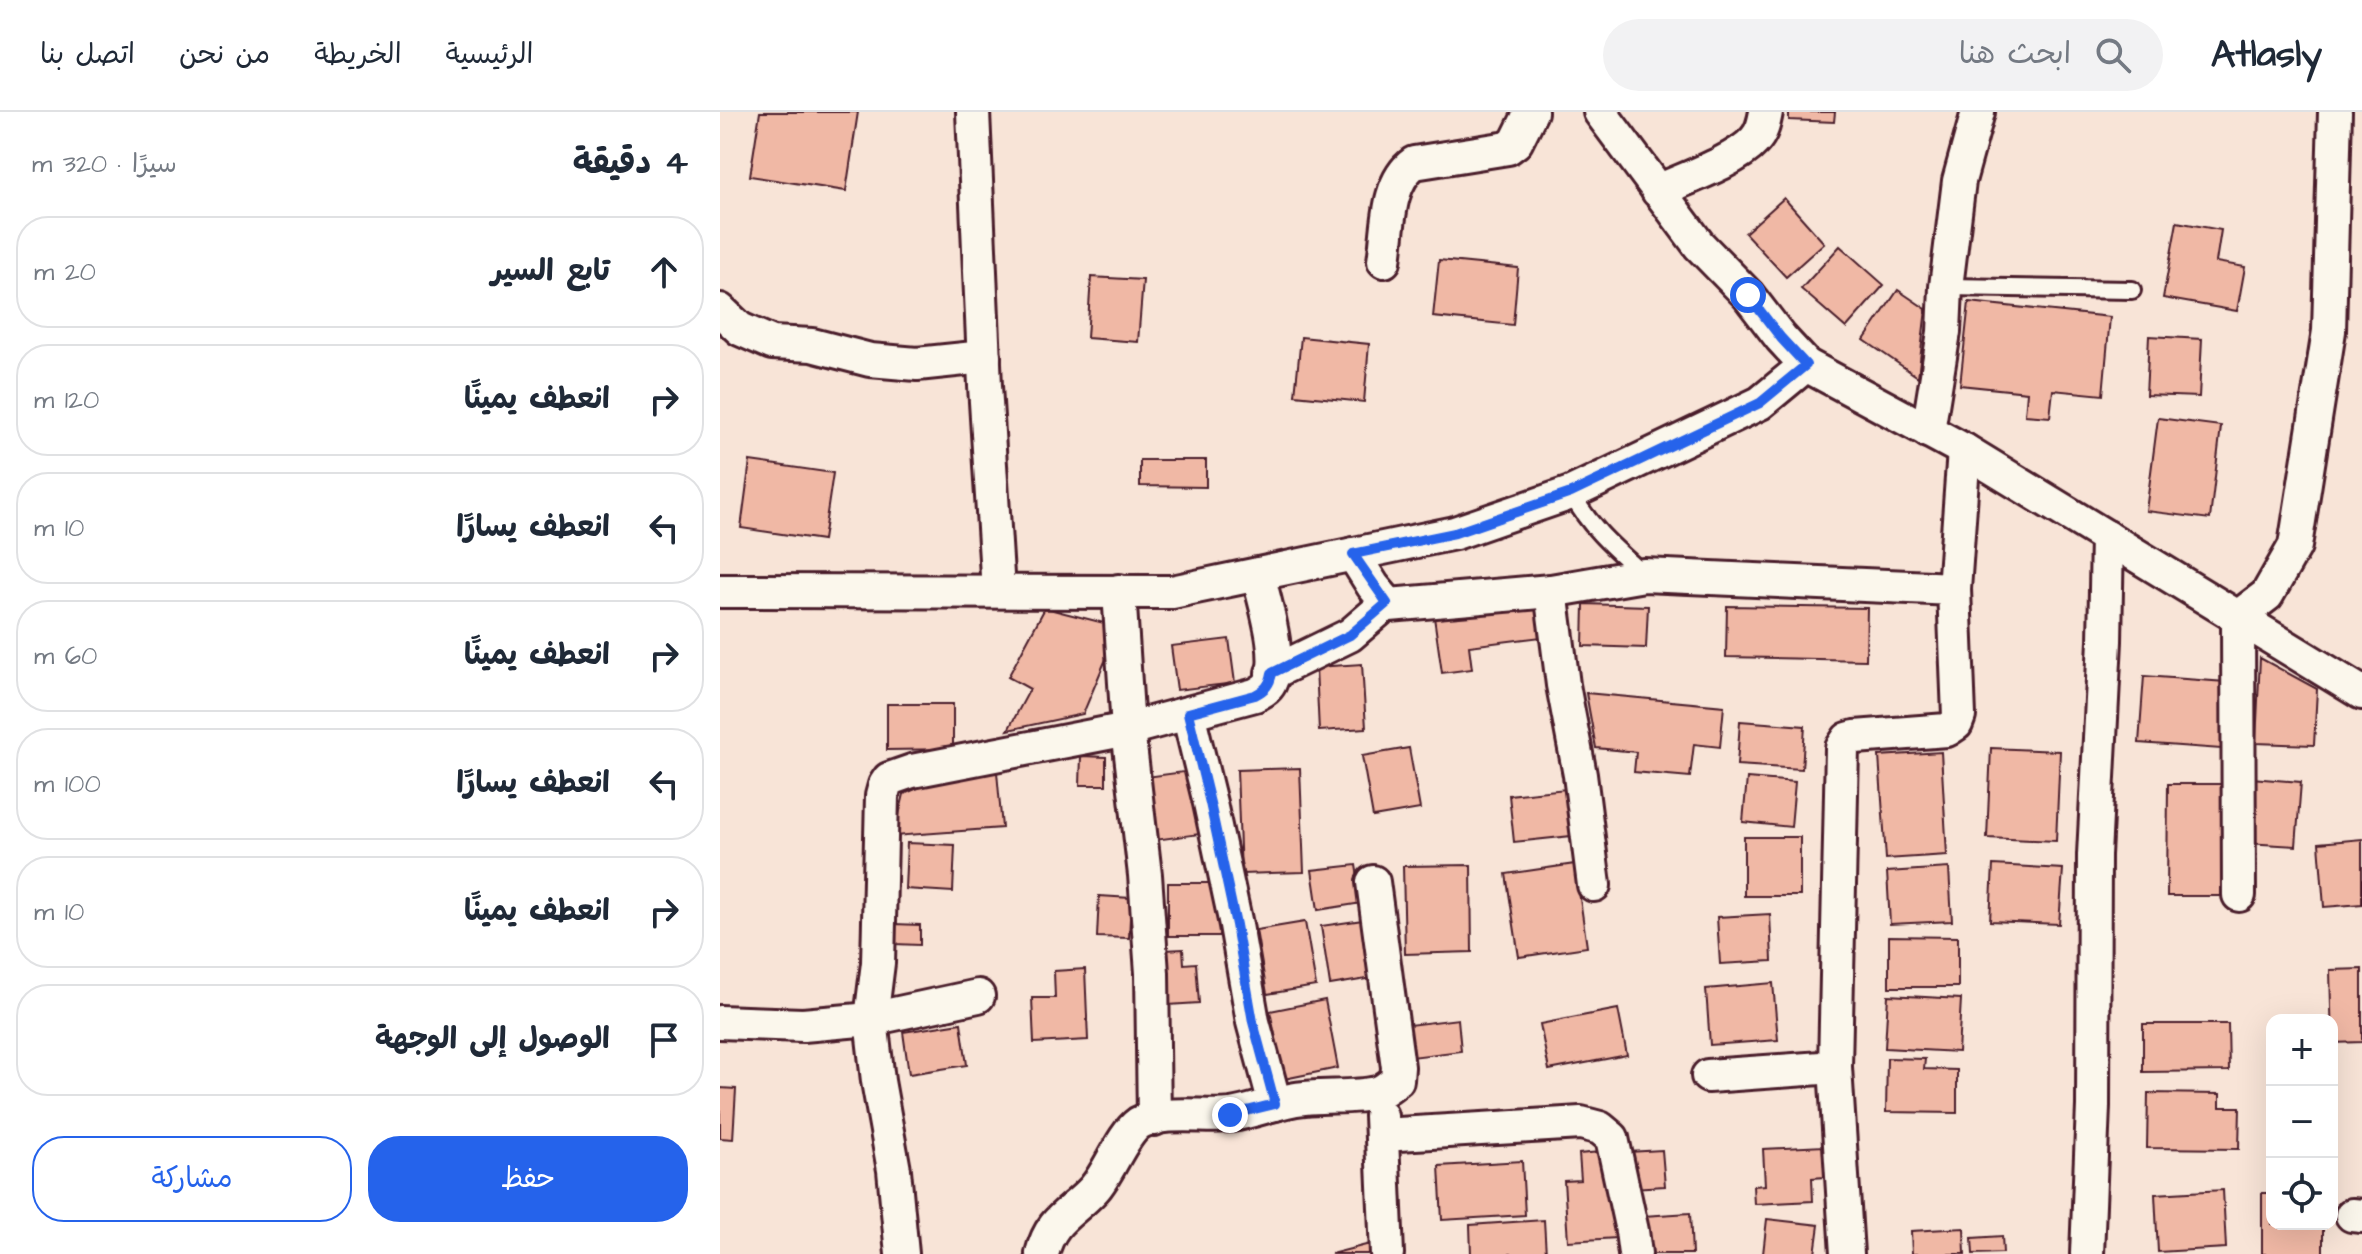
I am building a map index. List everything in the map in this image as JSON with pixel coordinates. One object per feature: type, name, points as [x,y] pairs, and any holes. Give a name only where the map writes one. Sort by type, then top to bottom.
[{"type":"street","points":[[973,112],[998,591]]},
{"type":"street","points":[[1384,261],[1394,191],[1406,169],[1414,163],[1508,148],[1516,142],[1531,112]]},
{"type":"street","points":[[1600,112],[1699,245],[1748,295],[1806,365],[1964,450],[2362,693]]},
{"type":"street","points":[[1658,191],[1740,153],[1755,141],[1763,128],[1766,112]]},
{"type":"street","points":[[1928,431],[1944,332],[1946,287],[1959,181],[1978,112]]},
{"type":"street","points":[[2238,617],[2267,595],[2295,546],[2329,331],[2335,112]]},
{"type":"street","points":[[720,310],[740,329],[772,343],[812,345],[870,360],[917,364],[984,357]]},
{"type":"street","points":[[720,591],[1172,592],[1455,533],[1571,493],[1760,403],[1806,365]]},
{"type":"street","points":[[1847,1254],[1835,1067],[1842,748],[1848,739],[1855,737],[1947,730],[1956,724],[1959,716],[1954,589],[1964,450]]},
{"type":"street","points":[[2087,1254],[2093,1106],[2094,855],[2107,537]]},
{"type":"street","points":[[1353,554],[1387,603],[1393,605],[1551,591],[1644,575],[1954,589]]},
{"type":"street","points":[[902,1254],[894,1170],[878,1081],[871,1019],[878,963],[882,796],[885,785],[889,779],[912,771],[1128,729],[1264,690],[1270,682],[1274,648],[1258,574]]},
{"type":"street","points":[[1119,591],[1128,729],[1145,875],[1152,973],[1154,1119]]},
{"type":"street","points":[[1551,591],[1594,885]]},
{"type":"street","points":[[1272,673],[1350,635],[1387,603]]},
{"type":"street","points":[[2238,617],[2239,895]]},
{"type":"street","points":[[1188,713],[1236,925],[1253,1022],[1275,1104]]},
{"type":"street","points":[[1042,1254],[1055,1222],[1097,1186],[1139,1123],[1181,1116],[1230,1115],[1293,1099],[1380,1093],[1397,1080],[1398,1067],[1373,882]]},
{"type":"street","points":[[720,1022],[803,1025],[871,1019],[978,996]]},
{"type":"street","points":[[1708,1076],[1835,1067]]},
{"type":"street","points":[[1380,1093],[1387,1254]]},
{"type":"street","points":[[1382,1135],[1581,1123],[1600,1128],[1612,1138],[1635,1254]]},
{"type":"lane","points":[[1946,287],[2132,290]]},
{"type":"lane","points":[[1571,493],[1603,539],[1644,575]]},
{"type":"building","points":[[760,112],[858,112],[846,191],[750,176]]},
{"type":"building","points":[[1789,112],[1835,112],[1834,122],[1789,120]]},
{"type":"building","points":[[1784,198],[1824,243],[1786,277],[1745,233]]},
{"type":"building","points":[[2177,222],[2221,230],[2216,262],[2245,267],[2237,311],[2163,298]]},
{"type":"building","points":[[1840,246],[1884,285],[1846,328],[1801,289]]},
{"type":"building","points":[[1439,260],[1518,268],[1513,325],[1433,317]]},
{"type":"building","points":[[1091,277],[1143,280],[1138,342],[1087,338]]},
{"type":"building","points":[[1898,290],[1926,309],[1918,377],[1864,340]]},
{"type":"building","points":[[1969,302],[2110,317],[2103,395],[2053,390],[2050,417],[2025,415],[2027,392],[1960,385]]},
{"type":"building","points":[[2149,336],[2202,339],[2199,397],[2146,395]]},
{"type":"building","points":[[1301,337],[1369,344],[1364,402],[1295,395]]},
{"type":"building","points":[[2158,418],[2221,426],[2210,519],[2146,511]]},
{"type":"building","points":[[1140,460],[1206,460],[1206,487],[1140,486]]},
{"type":"building","points":[[750,461],[833,473],[823,540],[741,528]]},
{"type":"building","points":[[1538,604],[1542,637],[1469,646],[1472,669],[1442,673],[1434,617]]},
{"type":"building","points":[[1584,604],[1648,606],[1646,648],[1583,646]]},
{"type":"building","points":[[1727,606],[1867,608],[1866,660],[1726,657]]},
{"type":"building","points":[[1045,608],[1104,623],[1106,659],[1083,714],[1008,730],[1030,689],[1008,677]]},
{"type":"building","points":[[1229,639],[1235,683],[1177,690],[1171,646]]},
{"type":"building","points":[[2260,658],[2317,689],[2314,745],[2256,743]]},
{"type":"building","points":[[1362,664],[1366,728],[1319,731],[1316,667]]},
{"type":"building","points":[[2144,676],[2226,682],[2221,749],[2139,743]]},
{"type":"building","points":[[1586,693],[1724,706],[1720,747],[1694,744],[1690,777],[1634,772],[1636,752],[1596,748]]},
{"type":"building","points":[[887,704],[953,704],[953,749],[887,750]]},
{"type":"building","points":[[1740,721],[1805,726],[1802,769],[1737,765]]},
{"type":"building","points":[[1409,748],[1420,809],[1373,817],[1362,756]]},
{"type":"building","points":[[1991,748],[2060,751],[2056,841],[1987,838]]},
{"type":"building","points":[[1941,752],[1947,855],[1886,859],[1879,756]]},
{"type":"building","points":[[1081,756],[1106,757],[1106,785],[1080,785]]},
{"type":"building","points":[[1300,768],[1304,872],[1241,874],[1237,770]]},
{"type":"building","points":[[1191,771],[1200,834],[1155,840],[1146,777]]},
{"type":"building","points":[[997,772],[1002,828],[894,836],[904,794],[945,776]]},
{"type":"building","points":[[1747,778],[1795,782],[1791,827],[1743,822]]},
{"type":"building","points":[[2251,778],[2301,782],[2296,846],[2246,843]]},
{"type":"building","points":[[2168,784],[2223,784],[2222,896],[2167,896]]},
{"type":"building","points":[[1566,789],[1571,836],[1514,842],[1509,795]]},
{"type":"building","points":[[1744,837],[1800,837],[1800,896],[1744,896]]},
{"type":"building","points":[[2362,839],[2362,904],[2324,907],[2319,843]]},
{"type":"building","points":[[907,843],[955,845],[953,892],[905,889]]},
{"type":"building","points":[[1575,864],[1587,947],[1519,957],[1506,874]]},
{"type":"building","points":[[1356,865],[1362,903],[1318,910],[1312,870]]},
{"type":"building","points":[[1471,865],[1472,952],[1405,954],[1403,866]]},
{"type":"building","points":[[1993,865],[2063,869],[2059,924],[1990,921]]},
{"type":"building","points":[[1949,868],[1952,921],[1890,924],[1887,872]]},
{"type":"building","points":[[1168,883],[1218,883],[1219,936],[1168,936]]},
{"type":"building","points":[[1099,896],[1131,898],[1129,938],[1097,937]]},
{"type":"building","points":[[1770,914],[1772,961],[1720,964],[1717,917]]},
{"type":"building","points":[[1370,919],[1379,977],[1330,985],[1321,926]]},
{"type":"building","points":[[1305,922],[1316,986],[1267,994],[1256,930]]},
{"type":"building","points":[[894,924],[920,925],[920,945],[894,944]]},
{"type":"building","points":[[1889,936],[1958,937],[1958,987],[1889,987]]},
{"type":"building","points":[[1183,949],[1184,964],[1196,963],[1199,1003],[1168,1005],[1165,950]]},
{"type":"building","points":[[1085,969],[1088,1040],[1034,1043],[1032,998],[1055,998],[1054,971]]},
{"type":"building","points":[[2362,969],[2362,1042],[2338,1043],[2338,1014],[2331,1014],[2330,970]]},
{"type":"building","points":[[1773,983],[1778,1040],[1710,1045],[1706,989]]},
{"type":"building","points":[[1888,995],[1961,999],[1958,1052],[1885,1048]]},
{"type":"building","points":[[1325,1000],[1338,1068],[1284,1079],[1270,1011]]},
{"type":"building","points":[[1618,1009],[1627,1055],[1549,1070],[1540,1024]]},
{"type":"building","points":[[1458,1019],[1461,1051],[1412,1057],[1408,1025]]},
{"type":"building","points":[[961,1023],[967,1065],[909,1074],[903,1032]]},
{"type":"building","points":[[2143,1024],[2228,1024],[2229,1071],[2143,1072]]},
{"type":"building","points":[[1887,1058],[1925,1059],[1924,1069],[1957,1070],[1957,1113],[1886,1112]]},
{"type":"building","points":[[720,1088],[736,1089],[733,1139],[720,1138]]},
{"type":"building","points":[[2148,1093],[2220,1094],[2220,1107],[2240,1107],[2239,1149],[2147,1148]]},
{"type":"building","points":[[1824,1146],[1825,1177],[1812,1178],[1813,1201],[1754,1204],[1753,1186],[1765,1185],[1763,1149]]},
{"type":"building","points":[[1662,1150],[1665,1186],[1631,1188],[1628,1152]]},
{"type":"building","points":[[1611,1151],[1617,1238],[1568,1241],[1564,1181],[1581,1180],[1579,1154]]},
{"type":"building","points":[[1522,1161],[1525,1215],[1442,1220],[1439,1166]]},
{"type":"building","points":[[2223,1190],[2226,1248],[2158,1252],[2155,1194]]},
{"type":"building","points":[[2262,1193],[2266,1193],[2266,1230],[2323,1230],[2323,1254],[2262,1254]]},
{"type":"building","points":[[1690,1213],[1692,1254],[1645,1254],[1643,1216]]},
{"type":"building","points":[[1767,1219],[1819,1225],[1815,1254],[1763,1254]]},
{"type":"building","points":[[1544,1220],[1546,1254],[1471,1254],[1470,1225]]},
{"type":"building","points":[[1964,1228],[1965,1254],[1912,1254],[1911,1231]]},
{"type":"building","points":[[2002,1236],[2003,1253],[1973,1254],[1972,1238]]},
{"type":"building","points":[[1370,1244],[1372,1254],[1331,1254]]},
{"type":"route","points":[[1230,1115],[1275,1104],[1253,1022],[1236,925],[1188,713],[1255,695],[1264,690],[1272,673],[1350,635],[1387,603],[1353,554],[1455,533],[1571,493],[1760,403],[1806,365],[1748,295]]}]
